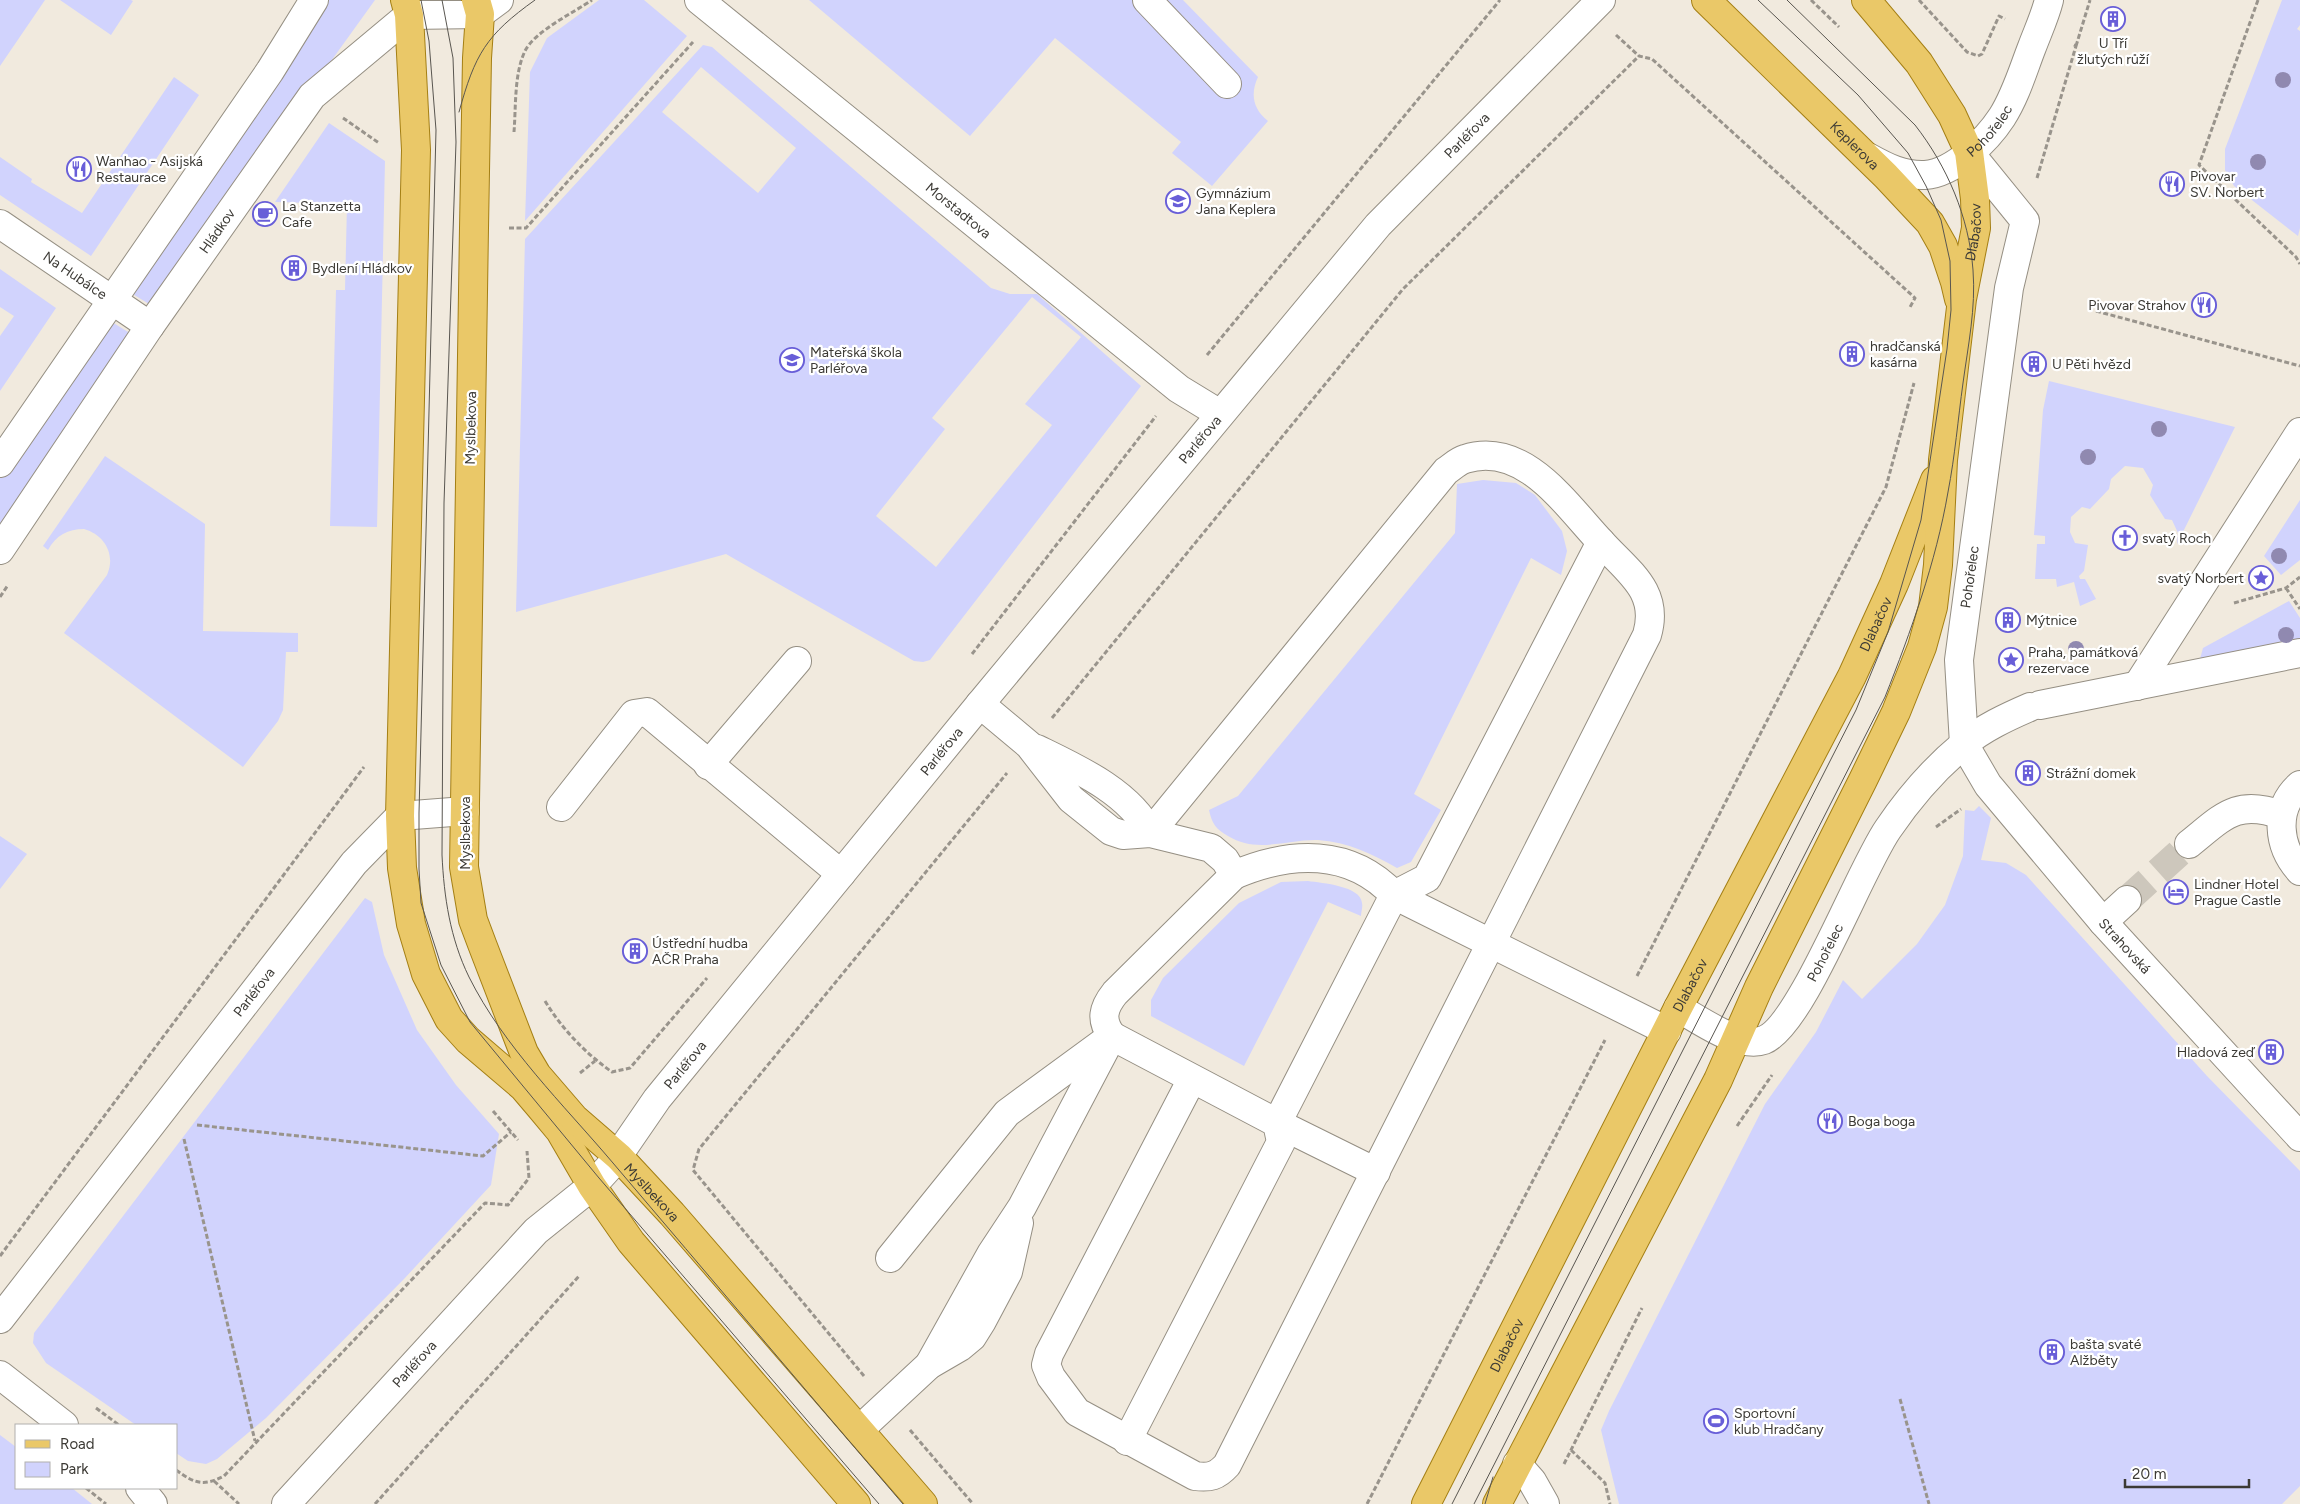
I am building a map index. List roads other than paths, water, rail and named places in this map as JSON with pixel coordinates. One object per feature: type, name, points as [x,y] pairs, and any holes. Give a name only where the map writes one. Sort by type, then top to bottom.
[{"type":"main road","name":"Keplerova","points":[[1706,0],[1866,156],[1930,223],[1942,246],[1955,282],[1961,316]]},
{"type":"main road","points":[[1866,0],[1919,63],[1952,115],[1969,152]]},
{"type":"main road","name":"Myslbekova","points":[[485,5],[476,118],[464,867],[474,920],[524,1053],[537,1075],[574,1118],[619,1157],[672,1214],[923,1504]]},
{"type":"main road","points":[[407,8],[416,150],[400,816],[406,900],[421,958],[436,997],[449,1019],[462,1033],[523,1087],[555,1125],[592,1186],[631,1242],[856,1504]]},
{"type":"main road","name":"Dlabačov","points":[[1497,1504],[1718,1080],[1759,987],[1896,712],[1922,647],[1936,586],[1943,460],[1961,316],[1976,228],[1975,199],[1969,152]]},
{"type":"main road","name":"Dlabačov","points":[[1426,1504],[1672,1020],[1852,676],[1894,584],[1943,460]]},
{"type":"street","points":[[0,463],[270,71],[314,0]]},
{"type":"street","name":"Morstadtova","points":[[700,0],[1179,388],[1220,414]]},
{"type":"street","points":[[1147,0],[1227,84]]},
{"type":"street","name":"Parléřova","points":[[286,1504],[536,1231],[592,1186],[619,1157],[657,1099],[980,704],[1378,225],[1601,0]]},
{"type":"street","name":"Pohořelec","points":[[1234,875],[1258,865],[1285,860],[1313,858],[1340,861],[1363,869],[1381,881],[1394,895],[1621,1008],[1672,1020],[1745,1042],[1759,1042],[1772,1036],[1783,1026],[1800,1000],[1886,831],[1911,797],[1964,744],[1959,660],[2009,288],[2026,221],[1969,152],[2002,118],[2013,96],[2049,0]]},
{"type":"street","points":[[407,8],[485,5]]},
{"type":"street","name":"Hládkov","points":[[0,550],[150,326],[312,96],[407,8]]},
{"type":"street","points":[[1866,156],[1889,169],[1907,174],[1926,175],[1944,170],[1969,152]]},
{"type":"street","name":"Na Hubálce","points":[[0,224],[150,326]]},
{"type":"street","points":[[2137,686],[2300,432]]},
{"type":"street","points":[[1150,833],[1446,471],[1463,460],[1482,455],[1502,457],[1522,465],[1538,476],[1641,587],[1649,602],[1652,618],[1647,635],[1492,944],[1227,1465],[1218,1474],[1207,1478],[1195,1476],[1127,1441],[1077,1412],[1051,1378],[1046,1365],[1049,1354],[1192,1078]]},
{"type":"street","points":[[1127,1441],[1281,1142],[1277,1123],[1394,895],[1427,878],[1601,542]]},
{"type":"street","points":[[1964,744],[1996,723],[2035,706],[2300,652]]},
{"type":"street","points":[[708,765],[797,661]]},
{"type":"street","points":[[980,704],[1029,745],[1071,799],[1111,831],[1123,835],[1150,833],[1211,848],[1225,860],[1234,875],[1115,992],[1106,1005],[1103,1016],[1106,1027],[1112,1036],[1277,1123],[1376,1172]]},
{"type":"street","points":[[561,807],[634,714],[647,712],[708,765],[841,874]]},
{"type":"street","name":"Strahovská","points":[[1964,744],[1988,785],[2104,922],[2300,1137]]},
{"type":"street","points":[[2300,785],[2288,800],[2282,815],[2281,831],[2284,846],[2291,861],[2300,871]]},
{"type":"street","points":[[2189,844],[2224,816],[2245,808],[2267,810],[2282,815]]},
{"type":"street","points":[[400,816],[465,811]]},
{"type":"street","name":"Parléřova","points":[[0,1319],[354,863],[400,816]]},
{"type":"street","points":[[2104,922],[2128,900]]},
{"type":"street","points":[[859,1430],[929,1365],[991,1254],[1022,1207],[1112,1036]]},
{"type":"street","points":[[890,1258],[1008,1113],[1112,1036]]},
{"type":"street","points":[[0,1375],[63,1424]]},
{"type":"street","points":[[1517,1464],[1532,1481],[1545,1502]]},
{"type":"street","points":[[141,1489],[153,1504]]},
{"type":"tunnel","points":[[2127,900],[2189,844]]},
{"type":"tram line","points":[[421,0],[429,41],[436,130],[419,813],[421,903],[441,965],[470,1022],[599,1178],[879,1504]]},
{"type":"tram line","points":[[442,0],[453,58],[456,142],[444,503],[442,855],[446,902],[457,947],[462,962],[483,1003],[535,1074],[903,1504]]},
{"type":"tram line","points":[[459,112],[471,75],[485,47],[505,24],[535,0]]},
{"type":"tram line","points":[[1452,1504],[1856,710],[1888,632],[1921,520],[1947,349],[1951,310],[1950,261],[1941,220],[1926,186],[1908,153],[1858,95],[1758,0]]},
{"type":"tram line","points":[[1474,1504],[1885,697],[1922,596],[1943,518],[1955,451],[1971,327],[1974,284],[1967,231],[1946,175],[1927,141],[1915,125],[1787,0]]},
{"type":"tram line","points":[[1485,1504],[1493,1477]]},
{"type":"place","name":"U Tří žlutých růží","points":[[2113,19]]},
{"type":"place","name":"Wanhao - Asijská Restaurace","points":[[79,169]]},
{"type":"place","name":"Pivovar SV. Norbert","points":[[2172,184]]},
{"type":"place","name":"Gymnázium Jana Keplera","points":[[1178,201]]},
{"type":"place","name":"La Stanzetta Cafe","points":[[265,214]]},
{"type":"place","name":"Bydlení Hládkov","points":[[294,268]]},
{"type":"place","name":"Pivovar Strahov","points":[[2204,305]]},
{"type":"place","name":"hradčanská kasárna","points":[[1852,354]]},
{"type":"place","name":"Mateřská škola Parléřova","points":[[792,360]]},
{"type":"place","name":"U Pěti hvězd","points":[[2034,364]]},
{"type":"place","name":"svatý Roch","points":[[2125,538]]},
{"type":"place","name":"svatý Norbert","points":[[2261,578]]},
{"type":"place","name":"Mýtnice","points":[[2008,620]]},
{"type":"place","name":"Praha, památková rezervace","points":[[2011,660]]},
{"type":"place","name":"Strážní domek","points":[[2028,773]]},
{"type":"place","name":"Lindner Hotel Prague Castle","points":[[2176,892]]},
{"type":"place","name":"Ústřední hudba AČR Praha","points":[[635,951]]},
{"type":"place","name":"Hladová zeď","points":[[2271,1052]]},
{"type":"place","name":"Boga boga","points":[[1830,1121]]},
{"type":"place","name":"bašta svaté Alžběty","points":[[2052,1352]]},
{"type":"place","name":"Sportovní klub Hradčany","points":[[1716,1421]]}]
